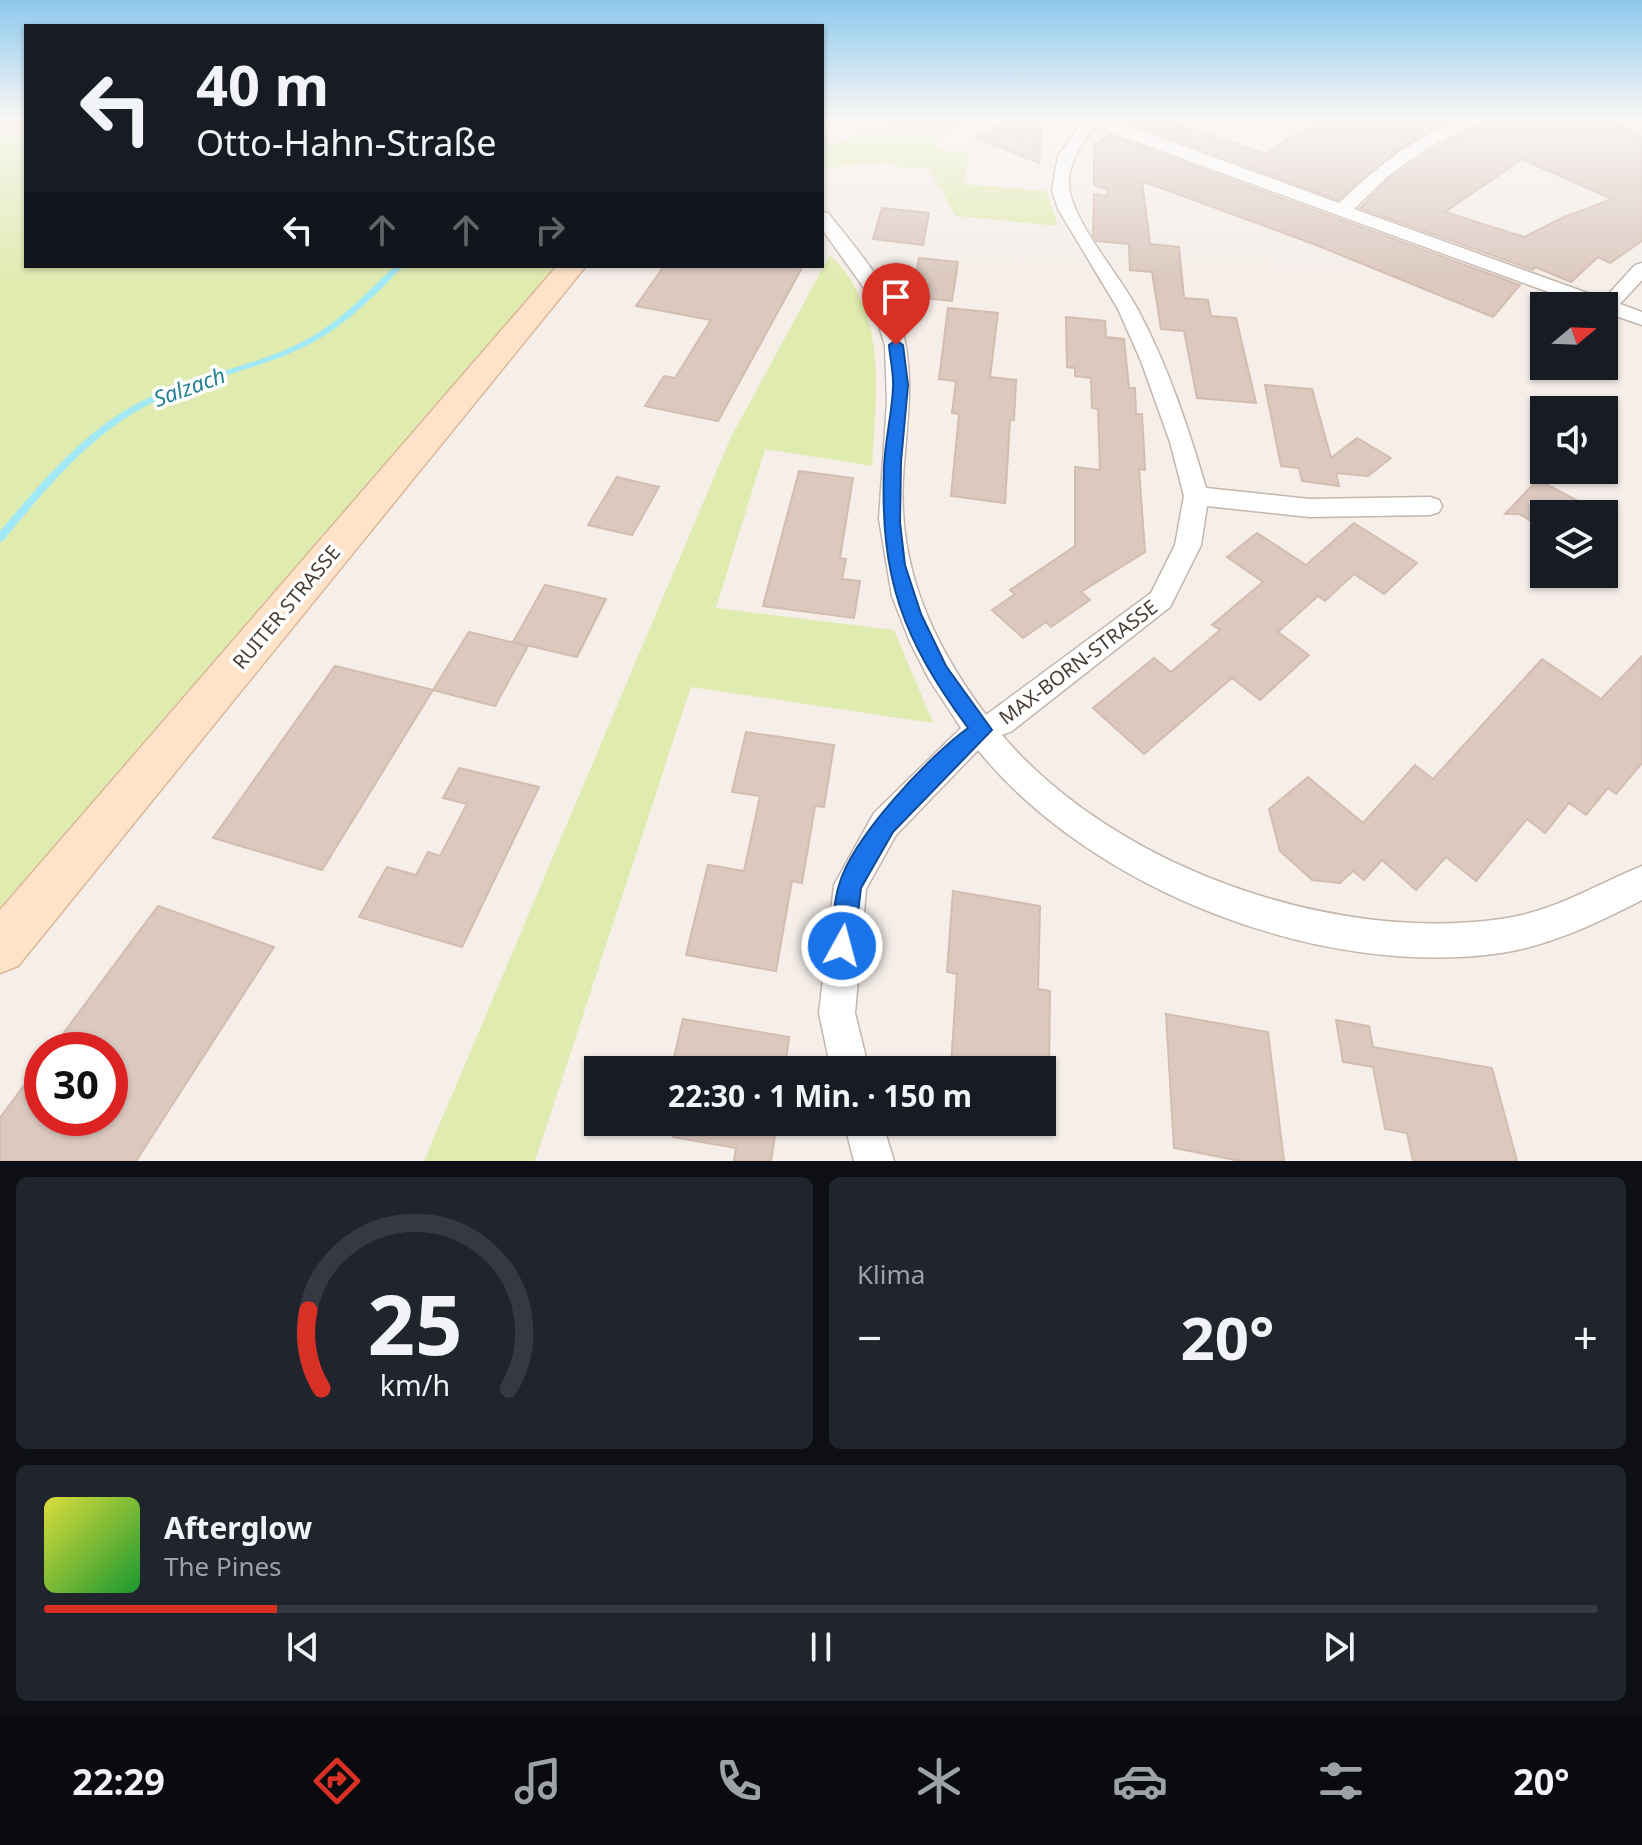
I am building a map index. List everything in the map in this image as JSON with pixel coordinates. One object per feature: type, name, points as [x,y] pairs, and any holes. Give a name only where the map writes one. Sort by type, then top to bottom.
[{"type":"street","name":"MAX-BORN-STRASSE","points":[[847,1056],[837,1013],[850,885],[885,824],[960,746],[982,730],[1002,722],[1161,600],[1188,545],[1196,496],[1181,442],[1152,361],[1128,309],[1067,209],[1061,190],[1064,171]]},
{"type":"street","points":[[1234,171],[1565,292]]},
{"type":"street","points":[[1341,211],[1384,171]]},
{"type":"street","points":[[824,219],[849,250],[884,305],[896,345],[901,385],[891,522],[896,565],[907,602],[938,672],[1019,774],[1066,816],[1140,863],[1221,900],[1288,922],[1356,935],[1412,939],[1473,938],[1528,930],[1612,900],[1642,882]]},
{"type":"street","name":"RUITER STRASSE","points":[[0,948],[570,268]]},
{"type":"street","points":[[1618,295],[1642,269]]},
{"type":"street","points":[[1618,311],[1642,319]]},
{"type":"street","points":[[1196,496],[1309,508],[1430,506]]},
{"type":"street","points":[[867,1136],[874,1161]]},
{"type":"green space","points":[[0,171],[24,171],[24,268],[557,268],[0,924]]},
{"type":"green space","points":[[930,171],[966,171],[964,184],[1046,191],[1058,226],[956,216]]},
{"type":"green space","points":[[830,255],[849,277],[862,301],[870,327],[876,381],[872,466],[765,449],[716,608],[894,630],[933,723],[691,687],[535,1161],[424,1161],[731,437]]},
{"type":"building","points":[[1094,171],[1208,171],[1520,285],[1493,317],[1311,243],[1142,181],[1150,244],[1179,247],[1184,298],[1208,300],[1211,316],[1236,318],[1256,403],[1197,398],[1184,331],[1161,329],[1152,272],[1130,270],[1129,244],[1097,241],[1093,235],[1094,194],[1106,196],[1108,190],[1094,185]]},
{"type":"building","points":[[1260,171],[1373,171],[1338,200]]},
{"type":"building","points":[[1400,171],[1504,171],[1445,212],[1524,237],[1612,199],[1549,171],[1642,171],[1642,241],[1610,263],[1598,257],[1571,282],[1360,208]]},
{"type":"building","points":[[882,208],[929,213],[923,245],[873,239]]},
{"type":"building","points":[[919,258],[958,262],[952,301],[912,297]]},
{"type":"building","points":[[663,268],[802,268],[718,421],[645,406],[664,376],[675,378],[711,320],[636,306]]},
{"type":"building","points":[[948,308],[998,313],[990,377],[1016,380],[1014,420],[1010,420],[1005,503],[951,496],[959,414],[952,413],[956,381],[939,379]]},
{"type":"building","points":[[1066,317],[1105,321],[1106,337],[1124,339],[1129,388],[1135,388],[1136,414],[1142,414],[1145,470],[1139,469],[1145,552],[1081,592],[1090,600],[1051,627],[1046,622],[1023,638],[992,610],[1015,594],[1010,590],[1075,546],[1075,467],[1100,470],[1098,409],[1092,408],[1091,378],[1075,376],[1075,368],[1067,367]]},
{"type":"building","points":[[1265,385],[1312,389],[1331,458],[1357,438],[1391,458],[1368,476],[1336,473],[1339,486],[1302,481],[1299,468],[1281,466]]},
{"type":"building","points":[[799,471],[853,478],[840,558],[846,559],[842,579],[860,581],[854,618],[763,606]]},
{"type":"building","points":[[617,477],[659,487],[632,535],[588,525]]},
{"type":"building","points":[[1534,484],[1546,484],[1576,500],[1530,500],[1530,520],[1519,514],[1505,514]]},
{"type":"building","points":[[1354,523],[1417,563],[1384,594],[1354,574],[1325,601],[1318,596],[1278,632],[1309,655],[1260,700],[1232,678],[1144,754],[1093,708],[1154,658],[1171,672],[1220,630],[1212,625],[1263,582],[1227,557],[1257,533],[1306,565]]},
{"type":"building","points":[[545,585],[606,599],[577,657],[513,642]]},
{"type":"building","points":[[469,632],[528,646],[495,706],[433,690]]},
{"type":"building","points":[[1642,656],[1642,763],[1616,794],[1608,788],[1586,815],[1569,803],[1545,833],[1527,819],[1476,881],[1446,857],[1416,890],[1382,860],[1364,880],[1353,871],[1340,883],[1312,880],[1280,851],[1269,809],[1308,777],[1363,823],[1415,765],[1433,779],[1542,659],[1601,699]]},
{"type":"building","points":[[335,666],[433,690],[322,870],[213,838]]},
{"type":"building","points":[[746,732],[834,745],[824,807],[815,806],[802,883],[792,881],[776,971],[686,955],[708,865],[744,871],[760,796],[732,792]]},
{"type":"building","points":[[459,768],[539,787],[462,947],[359,917],[387,867],[416,875],[428,852],[440,856],[467,804],[443,798]]},
{"type":"building","points":[[953,891],[1040,906],[1038,989],[1050,991],[1049,1056],[952,1056],[957,974],[947,972]]},
{"type":"building","points":[[158,906],[274,947],[136,1161],[0,1161],[0,1118],[24,1085],[24,1136],[128,1136],[128,1032],[64,1032]]},
{"type":"building","points":[[1166,1014],[1268,1032],[1284,1161],[1240,1161],[1174,1148]]},
{"type":"building","points":[[683,1019],[789,1037],[787,1056],[674,1056]]},
{"type":"building","points":[[1336,1020],[1369,1026],[1373,1047],[1492,1068],[1517,1161],[1413,1161],[1407,1133],[1385,1129],[1373,1067],[1343,1062]]},
{"type":"building","points":[[775,1136],[771,1161],[734,1161],[736,1148],[673,1137]]},
{"type":"waterway","name":"Salzach","points":[[0,538],[67,463],[127,413],[165,393],[262,361],[314,339],[352,310],[397,268]]},
{"type":"route","points":[[842,946],[850,885],[885,824],[960,746],[982,730],[938,672],[911,614],[896,565],[891,522],[901,385],[896,345]]}]
